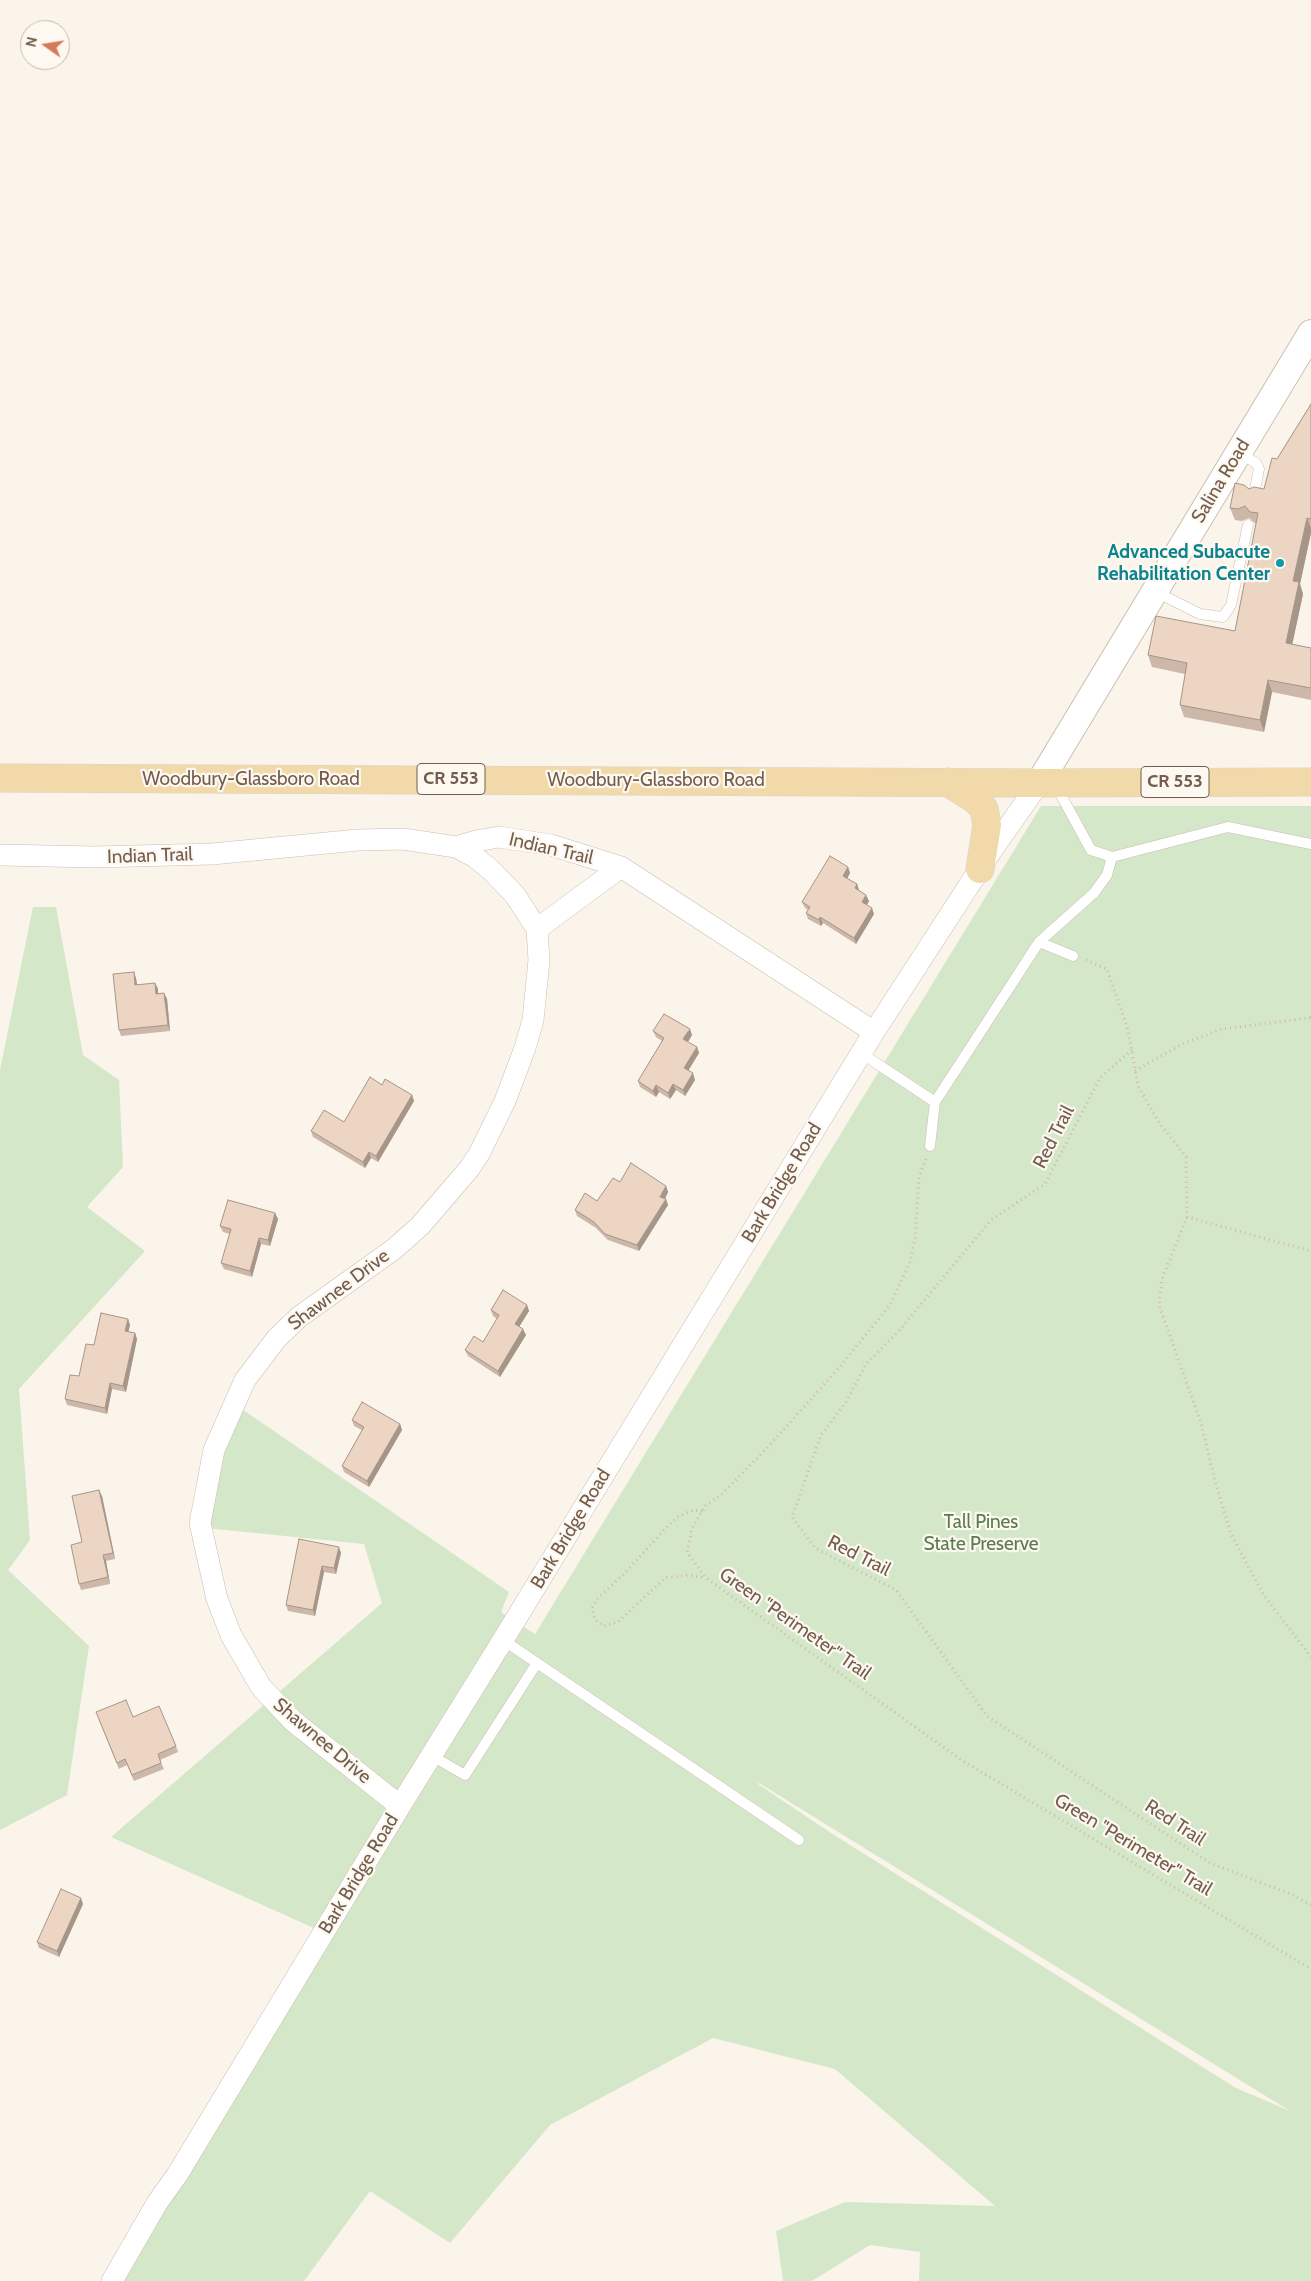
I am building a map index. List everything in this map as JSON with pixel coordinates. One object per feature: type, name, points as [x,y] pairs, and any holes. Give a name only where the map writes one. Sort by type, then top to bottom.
[{"type":"main road","name":"Woodbury-Glassboro Road","points":[[0,778],[1047,783],[1311,782]]},
{"type":"main road","points":[[947,782],[976,800],[984,809],[987,825],[980,869]]},
{"type":"street","name":"Salina Road","points":[[1047,783],[1155,592],[1311,333]]},
{"type":"street","name":"Bark Bridge Road","points":[[112,2281],[157,2203],[177,2175],[400,1806],[874,1032],[980,869],[1047,783]]},
{"type":"street","name":"Indian Trail","points":[[0,855],[95,857],[212,854],[358,840],[403,839],[456,847],[499,837],[551,845],[621,866],[874,1032]]},
{"type":"street","name":"Shawnee Drive","points":[[400,1806],[293,1721],[261,1687],[231,1635],[217,1599],[200,1523],[214,1450],[245,1380],[277,1338],[298,1317],[374,1265],[420,1226],[479,1154],[505,1101],[526,1048],[533,1020],[539,960],[537,930],[515,896],[491,870],[476,857],[456,847]]},
{"type":"street","points":[[537,930],[621,866]]},
{"type":"lane","points":[[1239,452],[1256,463],[1258,469],[1254,494]]},
{"type":"lane","points":[[1155,592],[1200,614],[1223,617],[1231,605],[1248,525]]},
{"type":"lane","points":[[1047,783],[1091,850],[1112,857],[1228,827],[1311,844]]},
{"type":"lane","points":[[930,1146],[935,1102],[1039,942],[1094,893],[1107,875],[1112,857]]},
{"type":"lane","points":[[1039,942],[1073,956]]},
{"type":"lane","points":[[861,1053],[935,1102]]},
{"type":"lane","points":[[503,1640],[799,1840]]},
{"type":"lane","points":[[432,1756],[465,1775],[536,1663]]},
{"type":"path","points":[[1073,956],[1107,969],[1128,1030],[1138,1086],[1158,1121],[1186,1157],[1187,1217],[1162,1279],[1159,1305],[1201,1423],[1214,1477],[1231,1534],[1263,1594],[1311,1657]]},
{"type":"path","points":[[1135,1071],[1182,1044],[1222,1029],[1310,1018],[1311,1020]]},
{"type":"path","name":"Red Trail","points":[[1132,1050],[1100,1078],[1045,1184],[991,1220],[897,1333],[866,1364],[846,1402],[821,1435],[792,1517],[815,1548],[896,1590],[987,1716],[1210,1863],[1293,1895],[1311,1905]]},
{"type":"path","name":"Green \"Perimeter\" Trail","points":[[930,1146],[919,1176],[915,1239],[910,1262],[890,1304],[826,1384],[721,1495],[706,1505],[692,1528],[687,1552],[706,1578],[963,1761],[1283,1950],[1311,1969]]},
{"type":"path","points":[[1187,1217],[1311,1251]]},
{"type":"path","points":[[703,1511],[693,1510],[677,1518],[664,1530],[624,1574],[598,1598],[592,1608],[595,1620],[604,1626],[618,1622],[665,1578],[690,1574],[706,1578]]},
{"type":"green space","name":"Tall Pines State Preserve","points":[[1041,806],[1311,806],[1311,2281],[919,2281],[920,2252],[870,2245],[812,2281],[783,2281],[776,2231],[845,2202],[995,2206],[835,2069],[713,2038],[550,2125],[450,2243],[370,2191],[304,2281],[114,2281],[325,1933],[111,1837],[382,1603],[364,1544],[206,1528],[233,1403],[509,1592],[501,1612],[535,1634]],"holes":[[[759,1783],[1290,2111],[1236,2088],[831,1833]]]},
{"type":"green space","points":[[33,907],[56,907],[83,1055],[119,1080],[123,1167],[87,1207],[145,1251],[19,1389],[30,1540],[8,1570],[89,1646],[67,1795],[0,1830],[0,1070]]},
{"type":"building","name":"Advanced Subacute Rehabilitation Center","points":[[1311,404],[1311,519],[1307,518],[1293,581],[1299,582],[1286,643],[1311,648],[1311,688],[1268,680],[1260,720],[1180,705],[1187,663],[1148,655],[1156,616],[1235,631],[1258,513],[1250,512],[1245,506],[1238,509],[1230,508],[1235,483],[1244,485],[1249,489],[1254,487],[1264,489],[1272,458],[1277,459]]},
{"type":"building","points":[[830,856],[848,867],[843,876],[857,884],[855,888],[866,895],[862,902],[872,908],[854,938],[820,917],[819,920],[806,913],[810,907],[802,902]]},
{"type":"building","points":[[134,972],[135,985],[155,983],[156,994],[164,993],[168,1025],[119,1030],[113,974]]},
{"type":"building","points":[[664,1014],[690,1029],[683,1039],[697,1047],[684,1068],[693,1073],[683,1090],[673,1084],[668,1093],[656,1085],[653,1091],[638,1081],[664,1038],[653,1031]]},
{"type":"building","points":[[370,1077],[382,1085],[385,1079],[412,1095],[376,1156],[369,1152],[363,1162],[311,1131],[324,1110],[344,1122]]},
{"type":"building","points":[[631,1163],[666,1186],[660,1197],[666,1199],[637,1245],[605,1234],[594,1222],[575,1210],[585,1193],[597,1201],[613,1178],[620,1182]]},
{"type":"building","points":[[228,1200],[275,1213],[268,1240],[259,1238],[250,1271],[221,1263],[231,1229],[220,1226]]},
{"type":"building","points":[[503,1290],[527,1305],[515,1324],[523,1329],[498,1371],[465,1350],[474,1336],[483,1342],[499,1315],[491,1310]]},
{"type":"building","points":[[101,1313],[128,1319],[125,1331],[135,1333],[123,1386],[110,1383],[105,1408],[65,1399],[70,1375],[79,1376],[86,1344],[94,1345]]},
{"type":"building","points":[[362,1402],[400,1424],[367,1481],[342,1466],[364,1427],[352,1420]]},
{"type":"building","points":[[99,1490],[113,1553],[103,1555],[108,1577],[79,1584],[71,1545],[82,1542],[72,1496]]},
{"type":"building","points":[[299,1539],[339,1547],[334,1568],[322,1566],[313,1610],[286,1605]]},
{"type":"building","points":[[126,1700],[133,1717],[159,1706],[176,1746],[158,1754],[161,1763],[132,1775],[125,1759],[117,1763],[96,1712]]},
{"type":"building","points":[[61,1889],[81,1898],[57,1951],[37,1942]]},
{"type":"place","name":"Advanced Subacute Rehabilitation Center","points":[[1280,563]]}]
